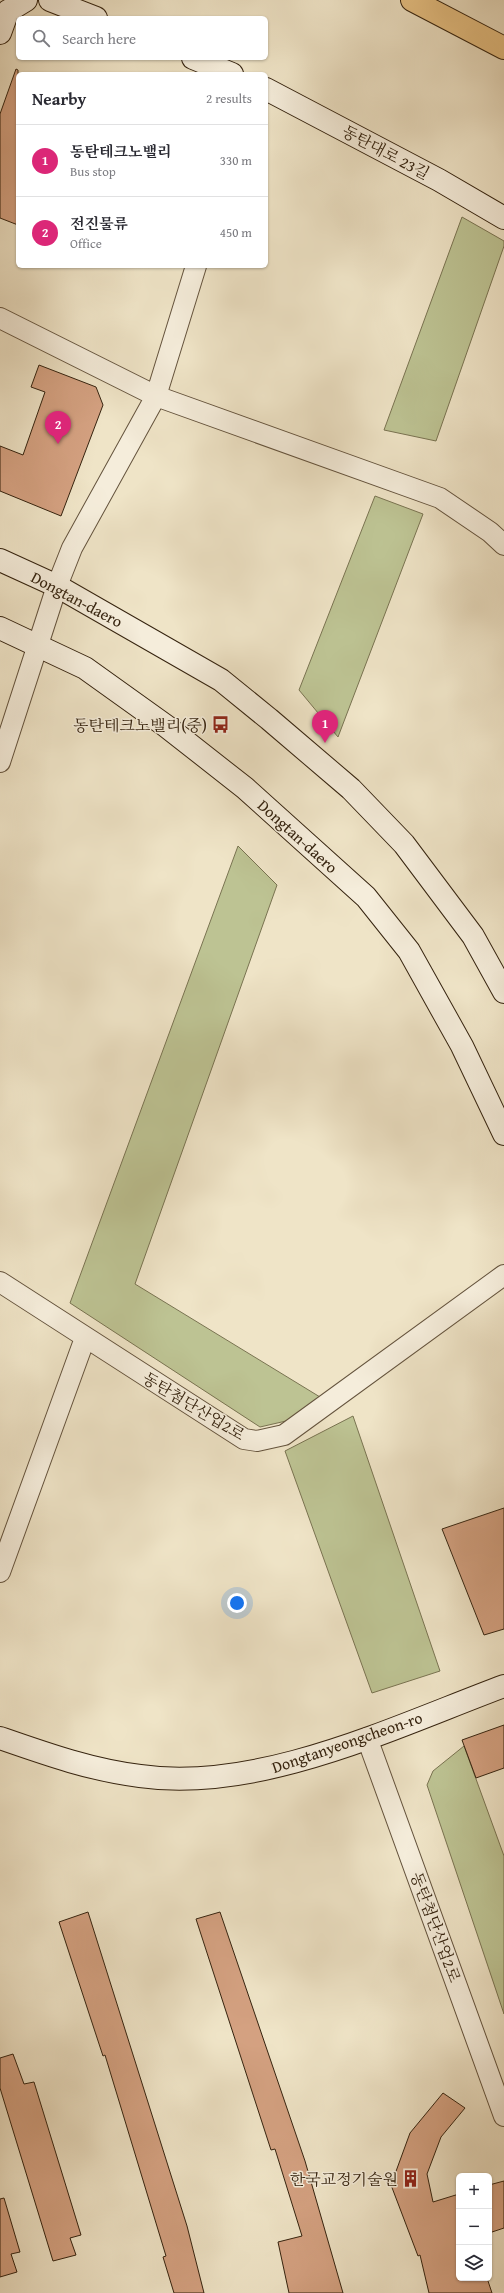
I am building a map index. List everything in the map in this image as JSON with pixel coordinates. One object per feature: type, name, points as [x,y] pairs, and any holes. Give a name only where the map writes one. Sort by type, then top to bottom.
[{"type":"highway","points":[[412,0],[504,48]]},
{"type":"main road","points":[[0,33],[8,11],[26,0]]},
{"type":"main road","points":[[50,0],[91,16]]},
{"type":"main road","points":[[198,60],[227,72]]},
{"type":"main road","name":"동탄대로 23길","points":[[268,90],[439,180],[504,218]]},
{"type":"main road","name":"Dongtan-daero","points":[[0,560],[57,586],[220,680],[269,718],[350,789],[404,844],[473,936],[502,984]]},
{"type":"main road","name":"Dongtan-daero","points":[[0,628],[85,668],[166,726],[245,788],[366,897],[409,951],[462,1046],[504,1134]]},
{"type":"main road","name":"Dongtanyeongcheon-ro","points":[[0,1738],[84,1766],[141,1777],[200,1778],[263,1771],[325,1753],[504,1686]]},
{"type":"street","points":[[0,762],[57,586],[72,548],[156,396],[195,268]]},
{"type":"street","points":[[0,318],[156,396],[440,498],[490,532],[504,545]]},
{"type":"street","name":"동탄첨단산업2로","points":[[0,1282],[244,1439],[257,1441],[270,1440],[284,1435],[504,1274]]},
{"type":"street","points":[[0,1572],[85,1338]]},
{"type":"street","name":"동탄첨단산업2로","points":[[367,1738],[504,2116]]},
{"type":"green space","points":[[462,217],[504,241],[504,246],[436,441],[384,430]]},
{"type":"green space","points":[[375,496],[423,514],[338,737],[299,690]]},
{"type":"green space","points":[[238,846],[277,885],[135,1284],[320,1397],[299,1418],[260,1427],[70,1303]]},
{"type":"green space","points":[[353,1416],[440,1671],[372,1693],[285,1451]]},
{"type":"green space","points":[[464,1746],[504,1856],[504,2014],[427,1785],[433,1771]]},
{"type":"building","points":[[16,69],[18,72],[16,72],[16,224],[0,218],[0,114]]},
{"type":"building","points":[[39,365],[96,387],[103,405],[61,516],[0,491],[0,446],[23,455],[45,392],[31,387]]},
{"type":"building","points":[[504,1508],[504,1629],[484,1635],[442,1529]]},
{"type":"building","points":[[504,1725],[504,1768],[476,1778],[462,1740]]},
{"type":"building","points":[[88,1912],[187,2226],[204,2293],[174,2293],[163,2257],[166,2256],[105,2055],[103,2056],[59,1922]]},
{"type":"building","points":[[220,1912],[305,2161],[343,2293],[289,2293],[278,2242],[302,2236],[275,2149],[271,2150],[196,1919]]},
{"type":"building","points":[[13,2054],[24,2084],[34,2082],[81,2235],[70,2238],[76,2255],[53,2261],[0,2088],[0,2058]]},
{"type":"building","name":"한국교정기술원","points":[[443,2093],[465,2108],[441,2137],[427,2174],[433,2202],[456,2195],[456,2281],[488,2281],[492,2293],[429,2293],[420,2255],[418,2256],[391,2185],[410,2133]]},
{"type":"building","points":[[504,2181],[504,2228],[492,2232],[492,2209],[492,2184]]},
{"type":"building","points":[[4,2198],[20,2252],[11,2254],[17,2272],[0,2277],[0,2199]]},
{"type":"place","name":"전진물류","points":[[58,444]]},
{"type":"place","name":"동탄테크노밸리(중)","points":[[220,725]]},
{"type":"place","name":"동탄테크노밸리","points":[[325,743]]},
{"type":"place","name":"한국교정기술원","points":[[411,2179]]}]
